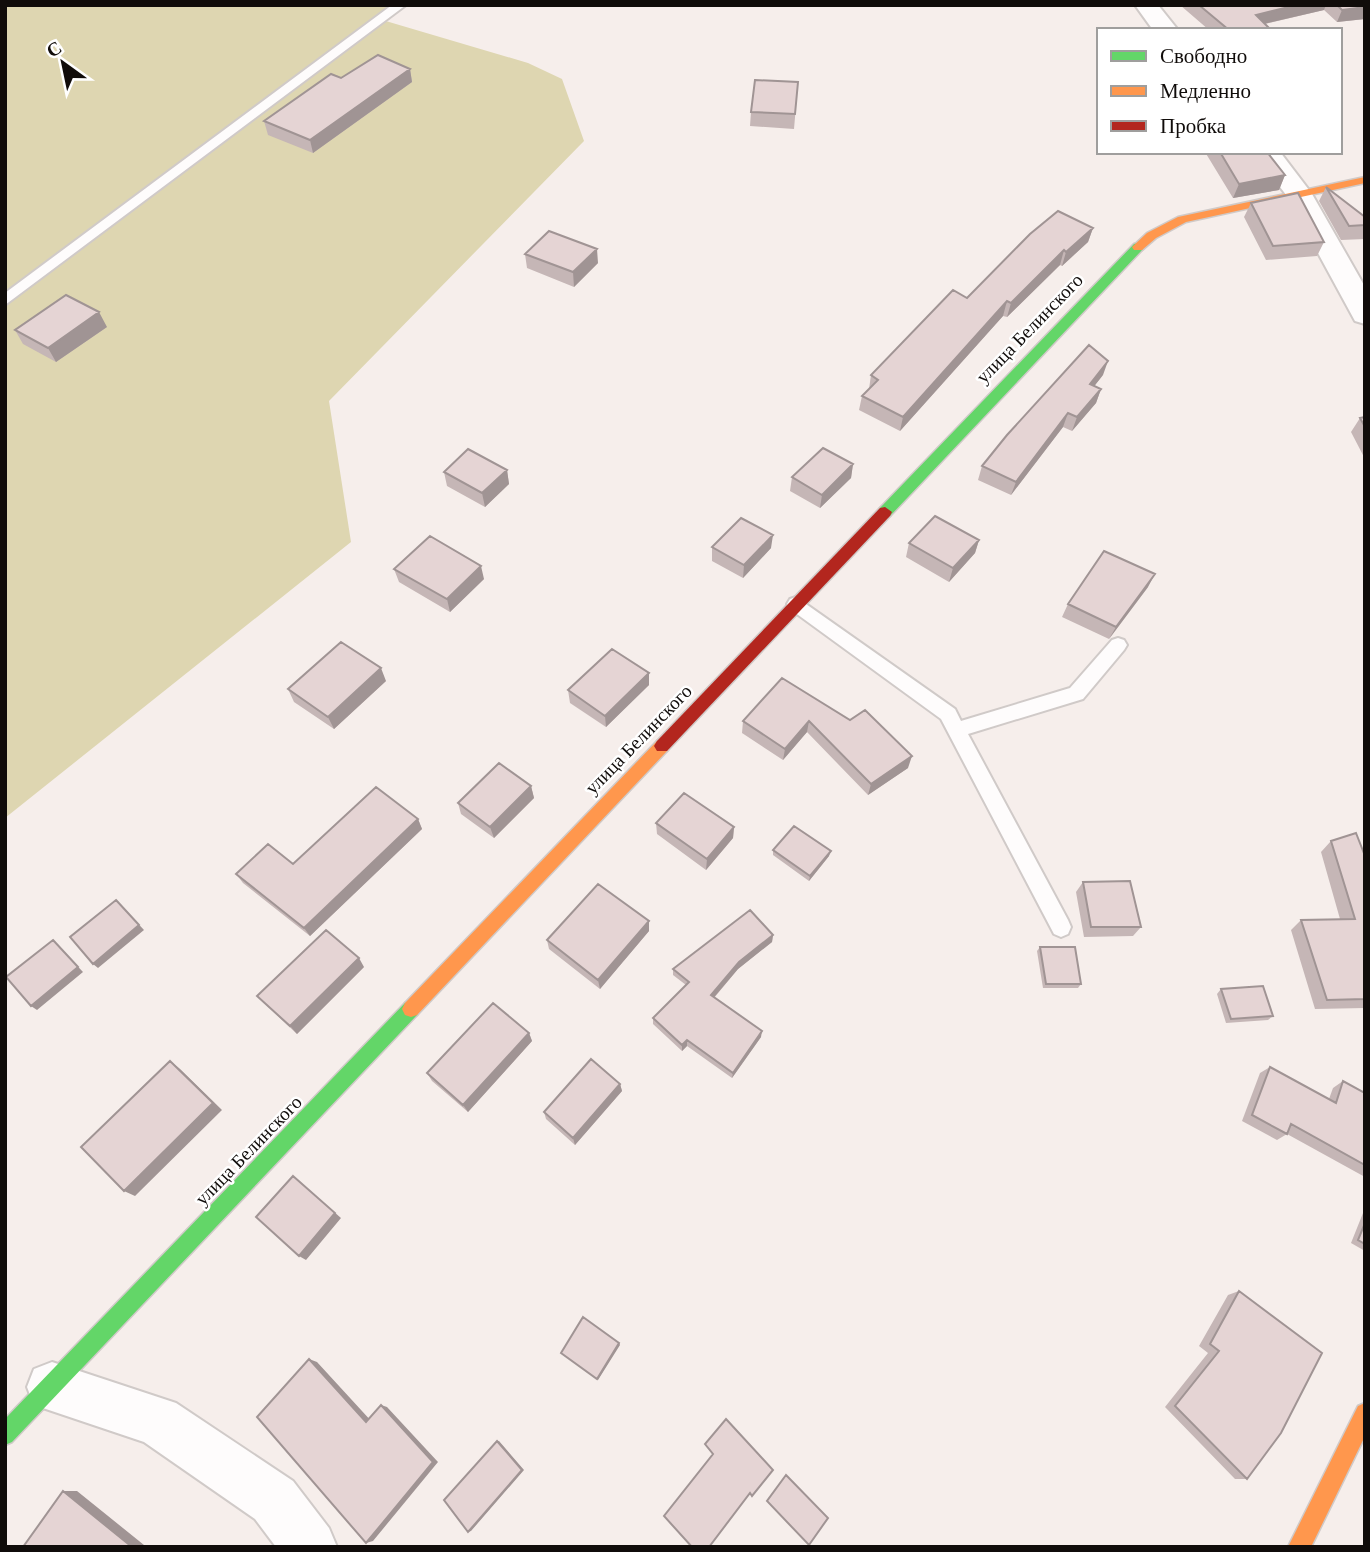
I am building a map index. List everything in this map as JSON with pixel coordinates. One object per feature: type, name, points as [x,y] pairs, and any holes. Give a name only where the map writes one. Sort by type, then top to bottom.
[{"type":"street","points":[[1146,5],[1164,28]]},
{"type":"street","points":[[1268,154],[1299,194],[1365,314]]},
{"type":"street","name":"улица Белинского","points":[[5,1435],[1142,242],[1169,223],[1193,215],[1271,202],[1365,180]]},
{"type":"street","points":[[52,1387],[158,1420],[274,1500],[310,1547]]},
{"type":"street","points":[[1299,1547],[1365,1413]]},
{"type":"lane","points":[[5,300],[400,5]]},
{"type":"lane","points":[[796,604],[948,714],[1061,928]]},
{"type":"lane","points":[[957,730],[1076,694],[1118,646]]},
{"type":"shaded area","points":[[5,5],[394,5],[379,19],[528,63],[562,79],[584,141],[329,401],[351,542],[5,818]]},
{"type":"building","points":[[1199,5],[1297,5],[1256,15],[1269,28],[1227,28]]},
{"type":"building","points":[[1337,5],[1365,5],[1365,7],[1342,10]]},
{"type":"building","points":[[378,55],[410,69],[310,140],[264,121],[331,74],[341,78]]},
{"type":"building","points":[[755,80],[798,82],[795,114],[751,112]]},
{"type":"building","points":[[1221,154],[1269,154],[1285,175],[1239,184]]},
{"type":"building","points":[[1326,187],[1365,217],[1365,225],[1349,226]]},
{"type":"building","points":[[1298,193],[1324,242],[1273,246],[1251,203]]},
{"type":"building","points":[[1058,211],[1093,228],[1066,252],[1064,250],[1011,303],[1007,301],[903,417],[862,396],[878,380],[871,375],[953,290],[967,298],[1030,234]]},
{"type":"building","points":[[549,231],[597,249],[573,272],[525,254]]},
{"type":"building","points":[[66,295],[99,312],[48,348],[15,330]]},
{"type":"building","points":[[1089,345],[1108,361],[1090,384],[1101,389],[1077,417],[1068,413],[1016,482],[982,466],[1007,435]]},
{"type":"building","points":[[823,448],[853,464],[822,495],[792,477]]},
{"type":"building","points":[[468,449],[507,470],[482,493],[444,472]]},
{"type":"building","points":[[935,516],[979,540],[953,568],[909,543]]},
{"type":"building","points":[[741,518],[773,535],[744,565],[712,547]]},
{"type":"building","points":[[430,536],[481,566],[447,599],[394,569]]},
{"type":"building","points":[[1104,551],[1155,574],[1116,627],[1068,604]]},
{"type":"building","points":[[341,642],[381,668],[328,717],[288,689]]},
{"type":"building","points":[[612,649],[649,673],[605,716],[568,690]]},
{"type":"building","points":[[782,678],[850,720],[865,710],[912,756],[871,784],[809,721],[785,749],[743,721]]},
{"type":"building","points":[[499,763],[531,786],[490,827],[458,803]]},
{"type":"building","points":[[376,787],[418,819],[304,928],[236,874],[268,844],[293,864]]},
{"type":"building","points":[[684,793],[734,827],[707,859],[656,823]]},
{"type":"building","points":[[794,826],[831,851],[810,876],[773,850]]},
{"type":"building","points":[[1356,833],[1365,856],[1365,999],[1327,1000],[1301,920],[1355,919],[1331,841]]},
{"type":"building","points":[[1130,881],[1141,927],[1091,927],[1083,882]]},
{"type":"building","points":[[598,884],[649,921],[598,980],[547,940]]},
{"type":"building","points":[[116,900],[139,925],[93,964],[70,937]]},
{"type":"building","points":[[750,910],[773,935],[739,962],[711,995],[762,1031],[733,1073],[687,1040],[682,1045],[653,1018],[689,982],[673,969]]},
{"type":"building","points":[[326,930],[359,958],[290,1026],[257,996]]},
{"type":"building","points":[[53,940],[78,967],[31,1006],[6,977]]},
{"type":"building","points":[[1040,947],[1075,947],[1081,984],[1046,984]]},
{"type":"building","points":[[1263,986],[1273,1016],[1231,1019],[1221,989]]},
{"type":"building","points":[[493,1003],[529,1033],[463,1105],[427,1073]]},
{"type":"building","points":[[591,1059],[620,1084],[573,1138],[544,1112]]},
{"type":"building","points":[[170,1061],[213,1103],[124,1191],[81,1147]]},
{"type":"building","points":[[1270,1067],[1336,1103],[1343,1081],[1365,1093],[1365,1165],[1291,1124],[1287,1134],[1252,1115]]},
{"type":"building","points":[[293,1176],[335,1213],[299,1256],[256,1217]]},
{"type":"building","points":[[1365,1223],[1365,1244],[1358,1240]]},
{"type":"building","points":[[1239,1291],[1322,1353],[1281,1433],[1247,1479],[1175,1406],[1219,1351],[1210,1344]]},
{"type":"building","points":[[583,1317],[619,1343],[597,1379],[561,1353]]},
{"type":"building","points":[[309,1359],[366,1422],[381,1405],[433,1462],[366,1543],[257,1417]]},
{"type":"building","points":[[726,1419],[773,1470],[752,1496],[750,1493],[709,1547],[692,1547],[664,1516],[713,1454],[705,1444]]},
{"type":"building","points":[[497,1441],[522,1470],[468,1532],[444,1500]]},
{"type":"building","points":[[786,1475],[828,1518],[809,1545],[767,1501]]},
{"type":"building","points":[[63,1491],[132,1547],[23,1547]]},
{"type":"traffic: fast","points":[[885,512],[1138,247]]},
{"type":"traffic: fast","points":[[5,1435],[411,1009]]},
{"type":"traffic: slow","points":[[1138,247],[1166,226],[1182,219],[1365,180]]},
{"type":"traffic: slow","points":[[411,1009],[662,746]]},
{"type":"traffic: slow","points":[[1299,1547],[1365,1413]]},
{"type":"traffic: jam","points":[[662,746],[885,512]]}]
